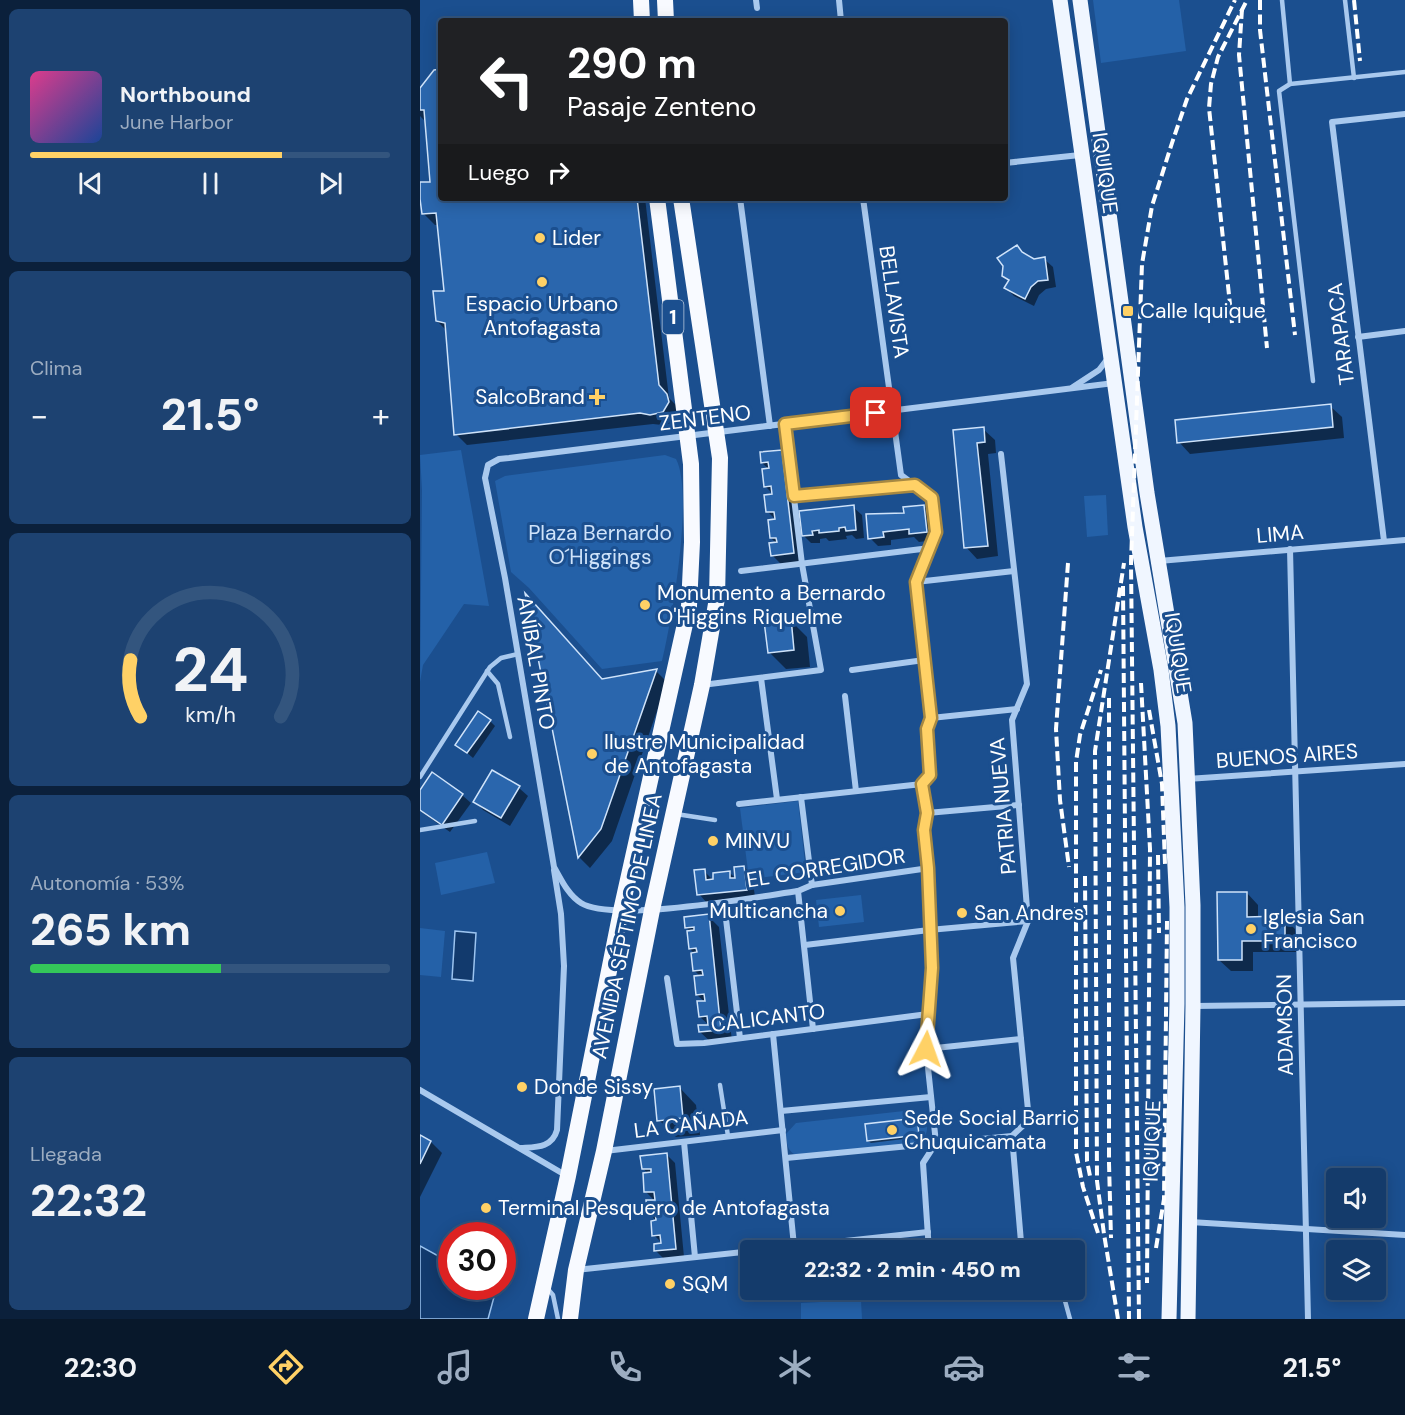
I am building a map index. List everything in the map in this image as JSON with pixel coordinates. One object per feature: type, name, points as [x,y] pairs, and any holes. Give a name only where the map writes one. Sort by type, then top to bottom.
[{"type":"highway","points":[[640,0],[642,18]]},
{"type":"highway","points":[[665,0],[666,18]]},
{"type":"highway","name":"1","points":[[657,201],[688,436]]},
{"type":"highway","name":"1","points":[[681,201],[717,433]]},
{"type":"highway","name":"AVENIDA SÉPTIMO DE LINEA","points":[[570,1319],[576,1270],[604,1151],[652,910],[702,685],[717,598],[720,458],[717,433]]},
{"type":"highway","name":"AVENIDA SÉPTIMO DE LINEA","points":[[536,1319],[568,1176],[621,911],[689,606],[692,464],[688,436]]},
{"type":"main road","name":"IQUIQUE","points":[[1060,0],[1080,155],[1135,527],[1161,670],[1171,780],[1177,907],[1177,1004],[1170,1319]]},
{"type":"main road","name":"IQUIQUE","points":[[1080,0],[1123,320],[1158,561],[1185,723],[1193,906],[1188,1319]]},
{"type":"main road","points":[[1110,356],[1118,345],[1123,320]]},
{"type":"main road","points":[[1135,527],[1142,542],[1158,561]]},
{"type":"street","points":[[756,0],[757,8]]},
{"type":"street","points":[[839,0],[841,18]]},
{"type":"street","name":"TARAPACA","points":[[1384,541],[1332,123],[1405,114]]},
{"type":"street","points":[[1008,163],[1080,155]]},
{"type":"street","points":[[740,201],[771,426]]},
{"type":"street","name":"BELLAVISTA","points":[[863,201],[902,475],[932,498],[936,532],[916,582]]},
{"type":"street","points":[[1358,337],[1405,331]]},
{"type":"street","name":"ZENTENO","points":[[1070,388],[1099,370],[1110,356]]},
{"type":"street","name":"ZENTENO","points":[[488,465],[498,459],[1114,383]]},
{"type":"street","points":[[702,685],[821,670],[802,564],[785,424]]},
{"type":"street","name":"PATRIA NUEVA","points":[[1001,454],[1027,684],[1012,720],[1028,921],[1013,958],[1029,1120],[1012,1136]]},
{"type":"street","name":"ANÍBAL PINTO","points":[[488,465],[485,478],[554,867],[561,914],[564,966],[557,1130],[555,1138],[541,1147],[521,1148]]},
{"type":"street","points":[[794,496],[915,485]]},
{"type":"street","name":"LIMA","points":[[1158,561],[1405,540]]},
{"type":"street","points":[[741,571],[930,548]]},
{"type":"street","name":"ADAMSON","points":[[1290,549],[1308,1319]]},
{"type":"street","points":[[739,804],[922,784],[930,775],[927,729],[931,718],[916,582],[1014,570]]},
{"type":"street","points":[[852,670],[924,660]]},
{"type":"street","points":[[761,678],[777,799]]},
{"type":"street","points":[[845,696],[856,791]]},
{"type":"street","points":[[931,718],[1017,709]]},
{"type":"street","name":"BUENOS AIRES","points":[[1171,780],[1405,764]]},
{"type":"street","points":[[922,784],[927,813],[924,830],[932,968],[926,1049],[936,1143],[923,1163],[928,1240]]},
{"type":"street","points":[[801,797],[812,885]]},
{"type":"street","points":[[927,813],[1019,805]]},
{"type":"street","name":"ANÍBAL PINTO","points":[[554,867],[573,896],[581,903],[600,909],[621,911]]},
{"type":"street","name":"EL CORREGIDOR","points":[[621,911],[724,902],[798,891],[812,885],[928,868]]},
{"type":"street","points":[[798,891],[813,1029]]},
{"type":"street","points":[[724,902],[740,1038]]},
{"type":"street","points":[[805,945],[1028,921]]},
{"type":"street","name":"CALICANTO","points":[[667,978],[677,1044],[928,1014]]},
{"type":"street","points":[[1193,1006],[1405,1003]]},
{"type":"street","points":[[773,1034],[793,1240]]},
{"type":"street","points":[[926,1049],[1021,1039]]},
{"type":"street","points":[[420,1090],[568,1176]]},
{"type":"street","points":[[781,1111],[931,1097]]},
{"type":"street","name":"LA CAÑADA","points":[[604,1151],[783,1130]]},
{"type":"street","points":[[786,1158],[1012,1136],[1021,1240]]},
{"type":"street","points":[[684,1142],[695,1257]]},
{"type":"street","points":[[1190,1222],[1405,1235]]},
{"type":"street","points":[[851,1240],[928,1232]]},
{"type":"street","points":[[576,1270],[740,1252]]},
{"type":"lane","points":[[1282,0],[1290,84]]},
{"type":"lane","points":[[1345,0],[1354,78]]},
{"type":"lane","points":[[1313,381],[1279,91],[1290,84],[1405,72]]},
{"type":"lane","points":[[420,777],[487,671],[501,658],[518,654]]},
{"type":"lane","points":[[487,671],[498,684],[510,737]]},
{"type":"lane","points":[[673,813],[715,820]]},
{"type":"lane","points":[[420,830],[475,821]]},
{"type":"lane","points":[[720,1085],[728,1136]]},
{"type":"lane","points":[[544,1284],[553,1295],[558,1319]]},
{"type":"lane","points":[[1065,1300],[1070,1319]]},
{"type":"green space","points":[[1093,0],[1179,0],[1186,51],[1101,63]]},
{"type":"green space","points":[[461,450],[489,606],[464,604],[423,665],[420,682],[422,490],[420,455]]},
{"type":"green space","name":"Plaza Bernardo O´Higgings","points":[[665,455],[676,459],[681,476],[683,499],[676,588],[662,661],[602,669],[529,588],[511,572],[495,481],[505,476]]},
{"type":"green space","points":[[1106,495],[1108,535],[1087,537],[1084,496]]},
{"type":"green space","points":[[798,801],[806,872],[749,879],[740,808]]},
{"type":"green space","points":[[487,852],[495,883],[441,895],[435,863]]},
{"type":"green space","name":"Multicancha","points":[[861,895],[864,922],[819,927],[816,900]]},
{"type":"green space","points":[[420,928],[445,931],[441,977],[420,975]]},
{"type":"green space","points":[[913,1110],[923,1116],[927,1125],[926,1134],[919,1143],[799,1156],[787,1145],[786,1134],[796,1123]]},
{"type":"green space","points":[[861,1300],[862,1319],[801,1319],[801,1303]]},
{"type":"shaded area","points":[[455,931],[476,933],[473,981],[452,979]]},
{"type":"shaded area","points":[[420,1246],[438,1256],[438,1300],[493,1300],[488,1319],[420,1319]]},
{"type":"building","points":[[438,69],[438,201],[637,201],[659,385],[667,394],[669,402],[663,412],[454,435],[445,323],[436,321],[433,291],[444,291],[436,213],[422,214],[420,199],[420,182],[430,182],[424,110],[420,110],[420,88],[434,70]]},
{"type":"building","points":[[1017,245],[1022,252],[1034,259],[1045,257],[1048,280],[1038,281],[1031,287],[1025,299],[1004,288],[1009,280],[1002,276],[1003,266],[997,258]]},
{"type":"building","points":[[1331,404],[1333,427],[1177,443],[1175,420]]},
{"type":"building","points":[[984,427],[985,442],[977,443],[988,546],[964,548],[953,430]]},
{"type":"building","points":[[782,450],[794,553],[771,556],[769,543],[777,542],[776,538],[770,538],[768,520],[775,519],[774,512],[766,512],[764,495],[772,494],[771,486],[764,487],[762,469],[769,468],[768,462],[761,463],[760,452]]},
{"type":"building","points":[[854,505],[856,530],[846,531],[845,527],[839,528],[839,531],[819,533],[819,530],[812,531],[813,535],[802,536],[799,511]]},
{"type":"building","points":[[924,505],[927,532],[909,534],[909,529],[883,532],[884,537],[868,539],[866,514],[904,513],[903,507]]},
{"type":"building","name":"Ilustre Municipalidad de Antofagasta","points":[[525,593],[602,679],[657,669],[601,829],[578,858]]},
{"type":"building","points":[[791,618],[794,650],[768,653],[764,621]]},
{"type":"building","points":[[478,711],[491,720],[467,753],[455,745]]},
{"type":"building","points":[[492,770],[520,786],[501,818],[473,802]]},
{"type":"building","points":[[432,772],[463,794],[442,825],[420,810],[420,790]]},
{"type":"building","points":[[744,866],[747,890],[697,895],[694,870],[705,869],[706,880],[713,879],[713,873],[730,871],[730,878],[735,878],[734,867]]},
{"type":"building","name":"Iglesia San Francisco","points":[[1217,892],[1247,892],[1247,917],[1285,916],[1285,941],[1242,941],[1242,960],[1218,960]]},
{"type":"building","points":[[709,914],[721,1030],[699,1032],[698,1025],[708,1025],[707,1016],[699,1017],[697,1001],[705,1001],[704,994],[696,995],[694,976],[703,975],[702,970],[693,971],[691,953],[697,952],[696,948],[689,949],[687,931],[694,930],[694,927],[685,928],[684,917]]},
{"type":"building","points":[[680,1086],[683,1118],[657,1121],[654,1089]]},
{"type":"building","name":"Sede Social Barrio Chuquicamata","points":[[917,1118],[919,1135],[867,1141],[865,1124]]},
{"type":"building","points":[[420,1135],[431,1141],[420,1164]]},
{"type":"building","points":[[667,1153],[676,1249],[654,1251],[654,1244],[661,1243],[660,1235],[652,1236],[651,1221],[656,1220],[655,1213],[647,1214],[646,1200],[655,1200],[654,1192],[644,1192],[643,1173],[651,1172],[651,1169],[642,1169],[640,1156]]},
{"type":"railway","points":[[1139,1319],[1131,562],[1142,264],[1152,206],[1187,99],[1235,0]]},
{"type":"railway","points":[[1232,323],[1209,108],[1211,84],[1218,57],[1247,0]]},
{"type":"railway","points":[[1260,0],[1260,30],[1295,335]]},
{"type":"railway","points":[[1354,0],[1360,61]]},
{"type":"railway","points":[[1242,9],[1239,55],[1267,348]]},
{"type":"railway","points":[[1068,563],[1056,729],[1060,800],[1069,867]]},
{"type":"railway","points":[[1118,1319],[1097,1181],[1095,751],[1124,563]]},
{"type":"railway","points":[[1123,586],[1129,1319]]},
{"type":"railway","points":[[1098,1233],[1083,1187],[1076,1152],[1076,762],[1080,735],[1101,670]]},
{"type":"railway","points":[[1141,683],[1150,849],[1147,1283]]},
{"type":"railway","points":[[1109,698],[1111,1238]]},
{"type":"railway","points":[[1149,710],[1162,784],[1165,864]]},
{"type":"railway","points":[[1158,855],[1159,933]]},
{"type":"railway","points":[[1085,876],[1087,1161],[1090,1176]]},
{"type":"railway","points":[[1156,1248],[1164,1199],[1167,921]]},
{"type":"place","name":"Lider","points":[[540,238]]},
{"type":"place","name":"Espacio Urbano Antofagasta","points":[[542,282]]},
{"type":"place","name":"Calle Iquique","points":[[1128,311]]},
{"type":"place","name":"SalcoBrand","points":[[597,397]]},
{"type":"place","name":"Monumento a Bernardo O'Higgins Riquelme","points":[[645,605]]},
{"type":"place","name":"Ilustre Municipalidad de Antofagasta","points":[[592,754]]},
{"type":"place","name":"MINVU","points":[[713,841]]},
{"type":"place","name":"Multicancha","points":[[840,911]]},
{"type":"place","name":"San Andres","points":[[962,913]]},
{"type":"place","name":"Iglesia San Francisco","points":[[1251,929]]},
{"type":"place","name":"Donde Sissy","points":[[522,1087]]},
{"type":"place","name":"Sede Social Barrio Chuquicamata","points":[[892,1130]]},
{"type":"place","name":"Terminal Pesquero de Antofagasta","points":[[486,1208]]},
{"type":"place","name":"SQM","points":[[670,1284]]},
{"type":"route","points":[[876,413],[785,424],[794,496],[915,485],[932,498],[936,532],[916,582],[931,718],[927,729],[930,775],[922,784],[927,813],[924,830],[932,968],[926,1049]]}]
